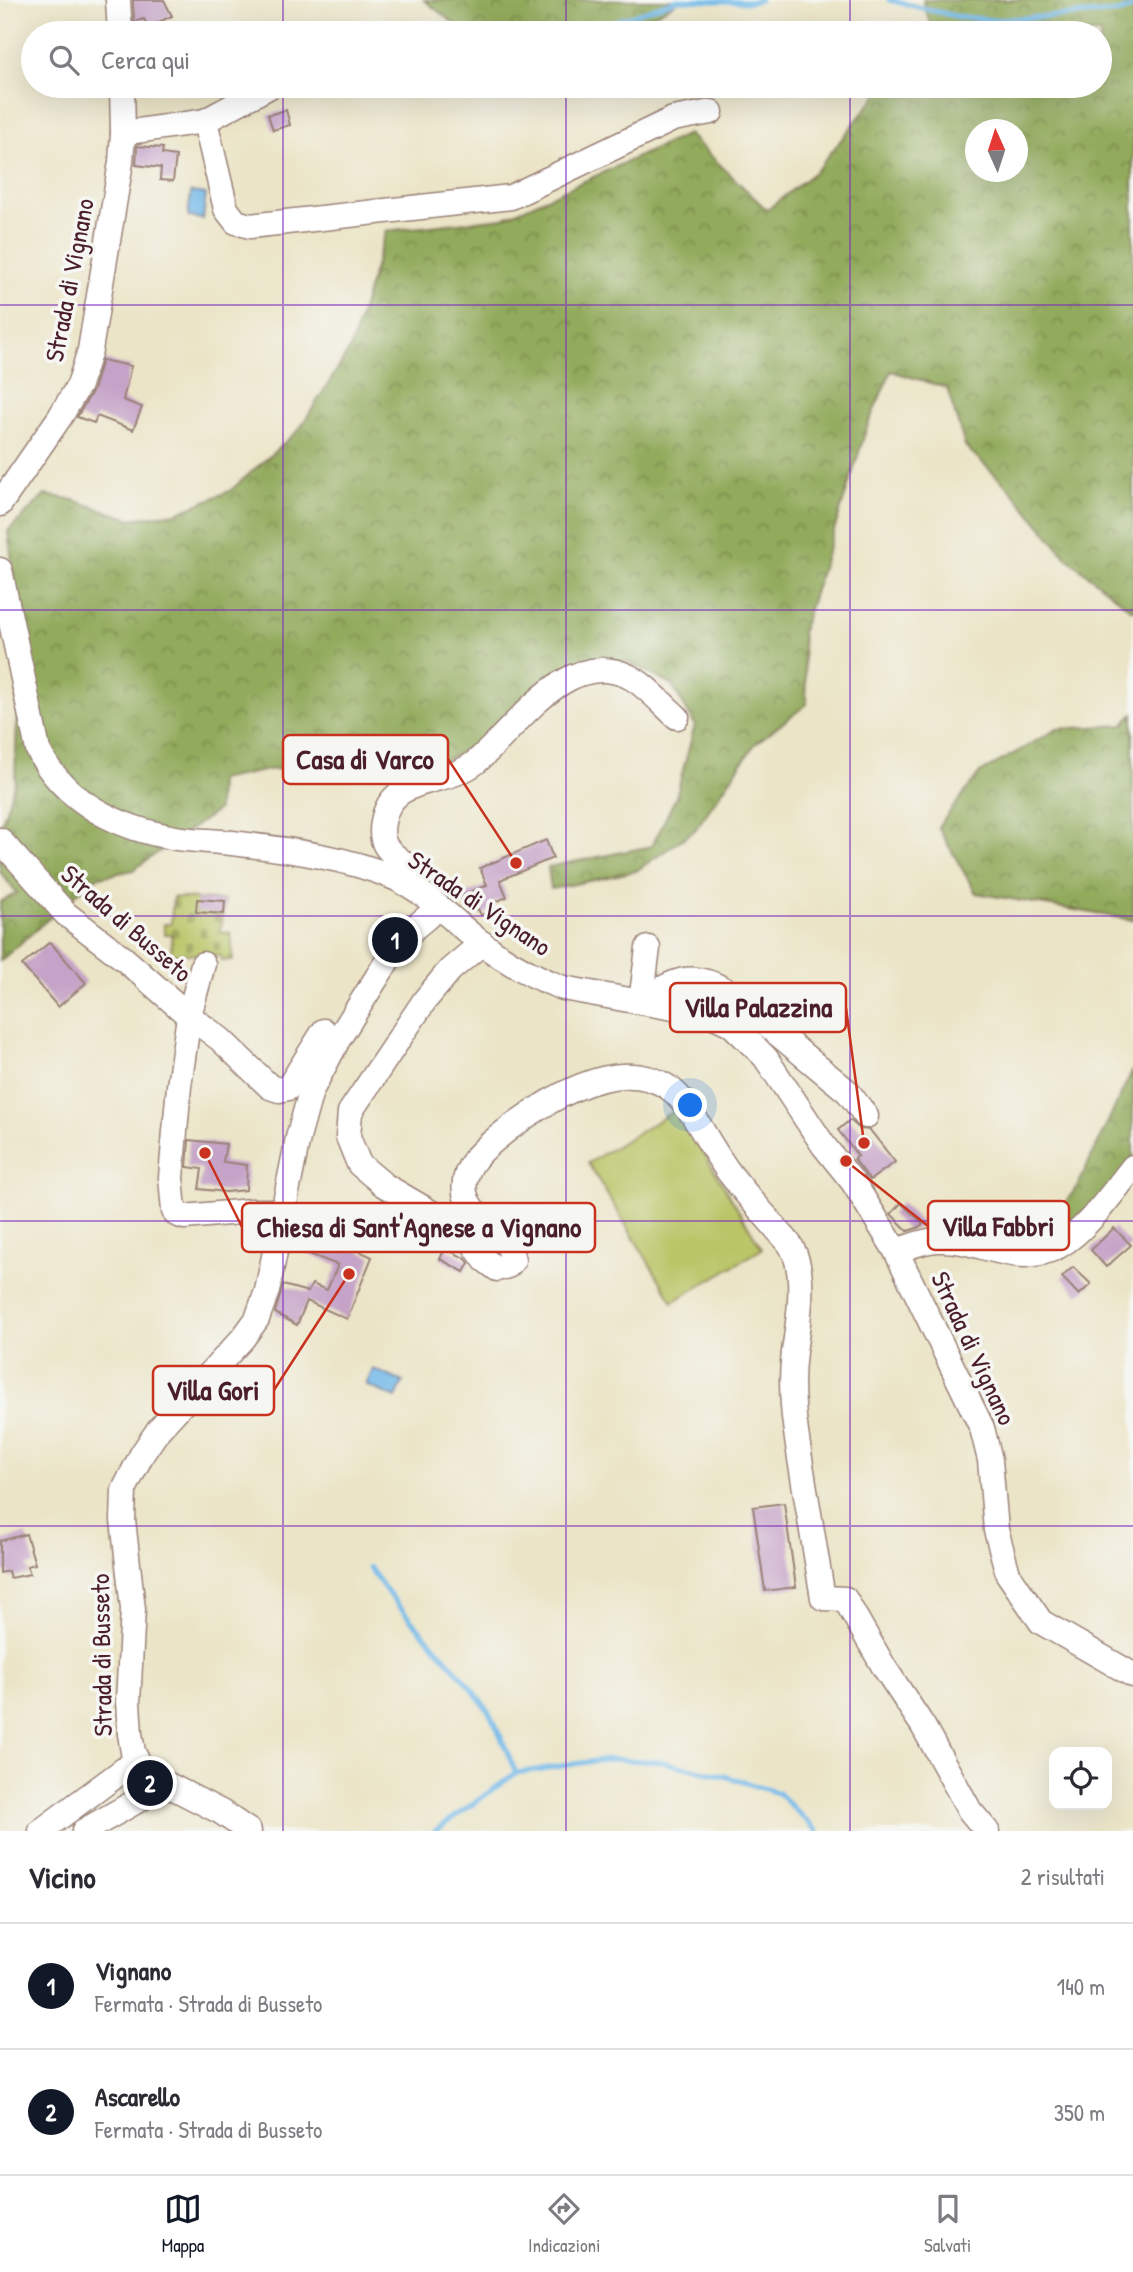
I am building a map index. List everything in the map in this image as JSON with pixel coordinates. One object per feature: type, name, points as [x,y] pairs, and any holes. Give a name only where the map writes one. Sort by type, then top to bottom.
[{"type":"street","points":[[118,0],[119,21]]},
{"type":"street","name":"Strada di Vignano","points":[[0,505],[79,385],[90,349],[121,162],[122,98]]},
{"type":"street","points":[[123,133],[205,121],[248,98]]},
{"type":"street","points":[[205,121],[226,209],[236,222],[250,226],[511,197],[673,119],[712,112]]},
{"type":"street","name":"Strada di Vignano","points":[[0,570],[38,750],[48,769],[64,788],[92,808],[125,825],[176,838],[238,844],[360,867],[404,883],[482,943],[522,969],[563,988],[712,1015],[731,1024],[746,1037],[789,1090],[824,1146],[853,1182],[896,1251],[982,1428],[990,1460],[996,1530],[1009,1574],[1041,1622],[1133,1675]]},
{"type":"street","points":[[404,883],[410,868],[384,847],[381,832],[384,811],[405,788],[456,773],[474,764],[541,696],[571,677],[593,670],[622,673],[631,677],[677,717]]},
{"type":"street","name":"Strada di Busseto","points":[[0,839],[66,914],[220,1039],[267,1086],[284,1090],[297,1076],[373,953],[393,936],[407,934]]},
{"type":"street","name":"Strada di Busseto","points":[[249,1831],[221,1812],[149,1776],[136,1760],[128,1712],[133,1629],[123,1520],[124,1490],[142,1454],[159,1429],[243,1338],[257,1319],[267,1292],[302,1121],[311,1091],[338,1038],[392,953],[407,934],[438,908]]},
{"type":"street","points":[[482,943],[450,970],[425,1000],[351,1112],[348,1137],[359,1164],[384,1185],[466,1233],[485,1260],[497,1269],[508,1266],[513,1260],[511,1246],[471,1207],[465,1193],[467,1174],[475,1158],[492,1142],[541,1105],[575,1087],[609,1078],[637,1077],[653,1080],[666,1086],[685,1103],[729,1173],[792,1247],[799,1266],[800,1317],[791,1388],[793,1420],[823,1598],[845,1599],[850,1606],[884,1667],[923,1726],[970,1811],[987,1831]]},
{"type":"street","points":[[641,1002],[648,948]]},
{"type":"street","name":"Strada di Busseto","points":[[203,964],[189,1016],[172,1163],[174,1211],[180,1216],[194,1217],[251,1211],[283,1212]]},
{"type":"street","points":[[641,1002],[681,979],[694,978],[711,982],[725,990],[848,1092],[866,1116]]},
{"type":"street","points":[[896,1251],[935,1239],[963,1241],[1003,1254],[1034,1255],[1060,1245],[1089,1220],[1133,1167]]},
{"type":"street","points":[[41,1831],[136,1760]]},
{"type":"street","points":[[84,1831],[165,1785]]},
{"type":"green space","points":[[424,0],[681,0],[643,21],[451,21]]},
{"type":"green space","points":[[923,0],[1133,0],[1133,611],[1067,558],[1010,489],[965,446],[947,388],[891,371],[868,424],[802,631],[807,704],[755,744],[695,830],[636,871],[551,889],[548,867],[652,846],[676,797],[695,725],[672,685],[628,662],[579,660],[529,696],[485,740],[423,771],[340,774],[273,769],[219,780],[218,810],[133,870],[95,878],[0,961],[0,902],[17,893],[0,872],[0,829],[15,781],[20,623],[8,531],[45,495],[70,499],[131,519],[176,513],[230,491],[299,430],[350,349],[386,231],[503,218],[688,134],[767,210],[816,171],[874,98],[1112,98],[1112,21],[929,21]]},
{"type":"green space","points":[[1133,714],[1133,920],[976,893],[938,827],[980,773],[1057,729],[1123,725]]},
{"type":"green space","points":[[173,897],[225,901],[220,932],[231,933],[233,961],[221,960],[221,956],[171,953],[172,935],[164,935],[164,924],[171,924]]},
{"type":"green space","points":[[1133,1069],[1133,1171],[1042,1248],[1041,1237],[1078,1185]]},
{"type":"green space","points":[[677,1109],[762,1249],[673,1302],[588,1163]]},
{"type":"water","points":[[191,192],[206,194],[203,219],[188,217]]},
{"type":"water","points":[[373,1369],[403,1382],[396,1398],[366,1385]]},
{"type":"building","points":[[133,0],[164,0],[172,16],[161,21],[134,21]]},
{"type":"building","points":[[286,110],[290,125],[273,130],[268,115]]},
{"type":"building","points":[[137,146],[163,148],[162,154],[176,156],[173,181],[160,180],[161,168],[136,165]]},
{"type":"building","points":[[102,360],[131,366],[123,400],[142,407],[133,430],[97,416],[94,423],[77,417],[93,390]]},
{"type":"building","points":[[546,840],[553,858],[500,880],[507,897],[490,904],[493,910],[481,915],[478,909],[468,912],[461,896],[487,885],[480,868]]},
{"type":"building","points":[[197,899],[225,901],[224,914],[196,912]]},
{"type":"building","points":[[50,942],[86,983],[58,1007],[22,965]]},
{"type":"building","points":[[850,1120],[860,1129],[870,1130],[895,1162],[870,1180],[854,1159],[858,1156],[838,1130]]},
{"type":"building","points":[[189,1140],[226,1144],[223,1162],[247,1165],[246,1190],[226,1192],[199,1189],[202,1169],[187,1167]]},
{"type":"building","points":[[901,1203],[923,1224],[908,1231],[891,1214]]},
{"type":"building","points":[[296,1221],[372,1257],[347,1319],[307,1301],[297,1325],[275,1313],[283,1285],[308,1292],[312,1284],[327,1290],[338,1265],[291,1247]]},
{"type":"building","points":[[1114,1228],[1131,1245],[1106,1267],[1091,1250]]},
{"type":"building","points":[[445,1248],[466,1259],[469,1263],[464,1272],[440,1259]]},
{"type":"building","points":[[1073,1267],[1091,1284],[1079,1295],[1062,1277]]},
{"type":"building","points":[[784,1503],[796,1587],[765,1591],[753,1507]]},
{"type":"building","points":[[26,1534],[35,1564],[27,1566],[30,1574],[10,1578],[8,1571],[0,1573],[0,1541]]},
{"type":"waterway","points":[[616,21],[678,0],[760,0]]},
{"type":"waterway","points":[[889,0],[955,16],[993,20],[1121,12],[1133,7]]},
{"type":"waterway","points":[[369,1567],[396,1603],[456,1670],[489,1712],[516,1773]]},
{"type":"waterway","points":[[435,1831],[516,1773],[607,1759],[662,1762],[728,1777],[778,1793],[817,1831]]},
{"type":"place","name":"Casa di Varco","points":[[516,863]]},
{"type":"place","name":"Vignano","points":[[395,940]]},
{"type":"place","name":"Villa Palazzina","points":[[864,1143]]},
{"type":"place","name":"Chiesa di Sant'Agnese a Vignano","points":[[205,1153]]},
{"type":"place","name":"Villa Fabbri","points":[[846,1161]]},
{"type":"place","name":"Villa Gori","points":[[349,1274]]},
{"type":"place","name":"Ascarello","points":[[150,1783]]}]
